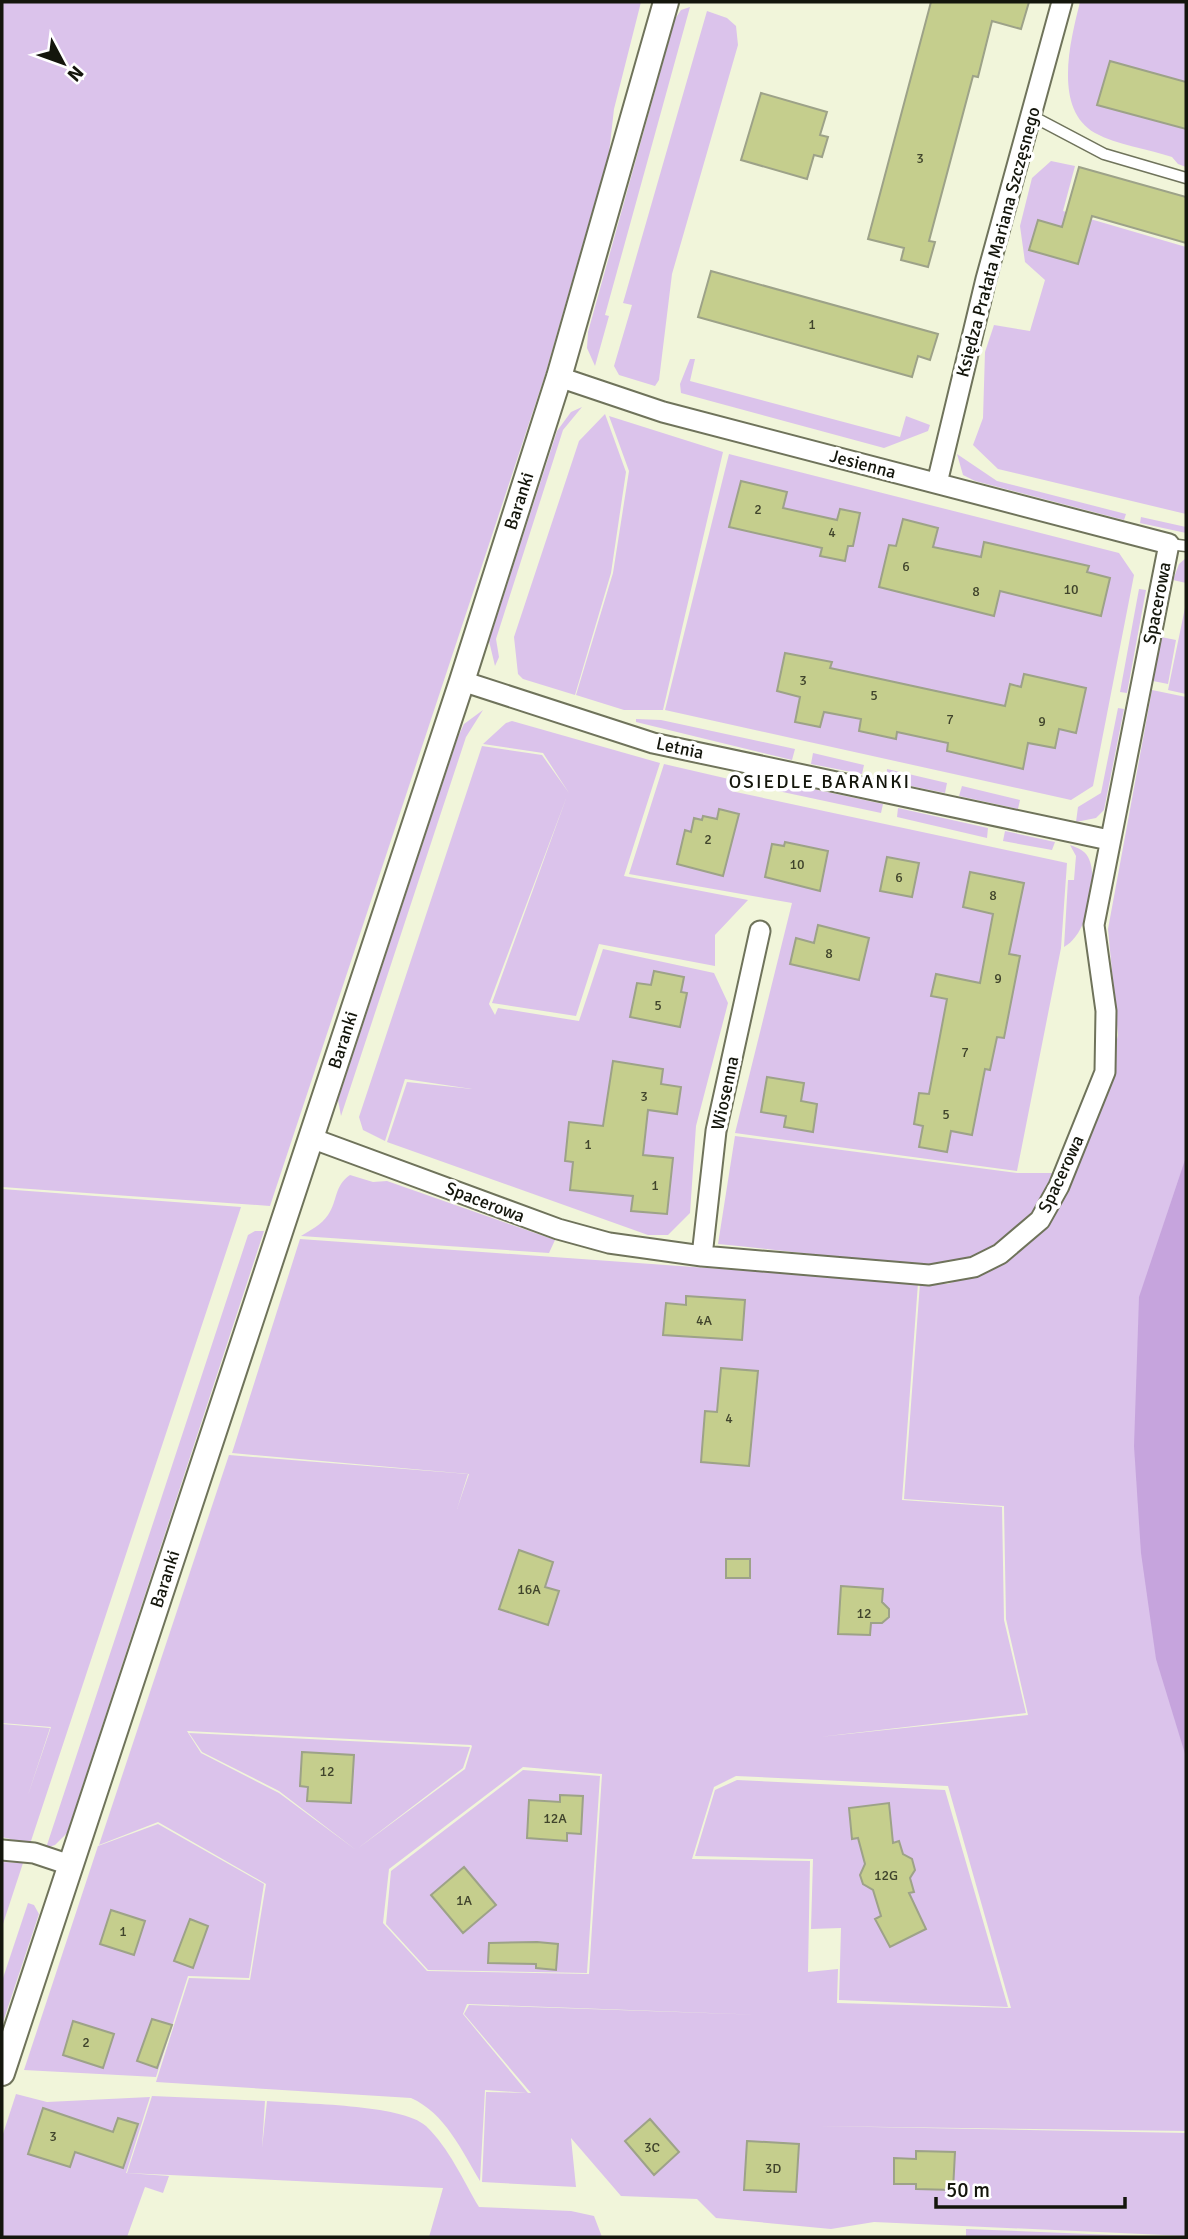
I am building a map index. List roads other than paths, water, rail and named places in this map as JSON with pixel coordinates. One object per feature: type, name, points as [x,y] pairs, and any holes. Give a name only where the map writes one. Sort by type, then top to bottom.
[{"type":"street","name":"Baranki","points":[[3,2062],[462,681],[559,377],[666,2]]},
{"type":"street","name":"Księdza Prałata Mariana Szczęsnego","points":[[937,483],[986,279],[1062,2]]},
{"type":"street","name":"Jesienna","points":[[559,377],[663,412],[1177,545]]},
{"type":"street","name":"Spacerowa","points":[[311,1138],[558,1228],[610,1243],[702,1256],[929,1275],[974,1267],[1000,1254],[1040,1220],[1059,1185],[1105,1072],[1106,1011],[1094,925],[1109,840],[1177,545]]},
{"type":"street","name":"Letnia","points":[[462,681],[653,743],[1109,840]]},
{"type":"street","name":"Wiosenna","points":[[702,1256],[716,1131],[760,931]]},
{"type":"street","points":[[2,1850],[34,1853],[70,1865]]},
{"type":"lane","points":[[1032,116],[1104,154],[1186,178]]},
{"type":"district","name":"OSIEDLE BARANKI","points":[[820,782]]}]
